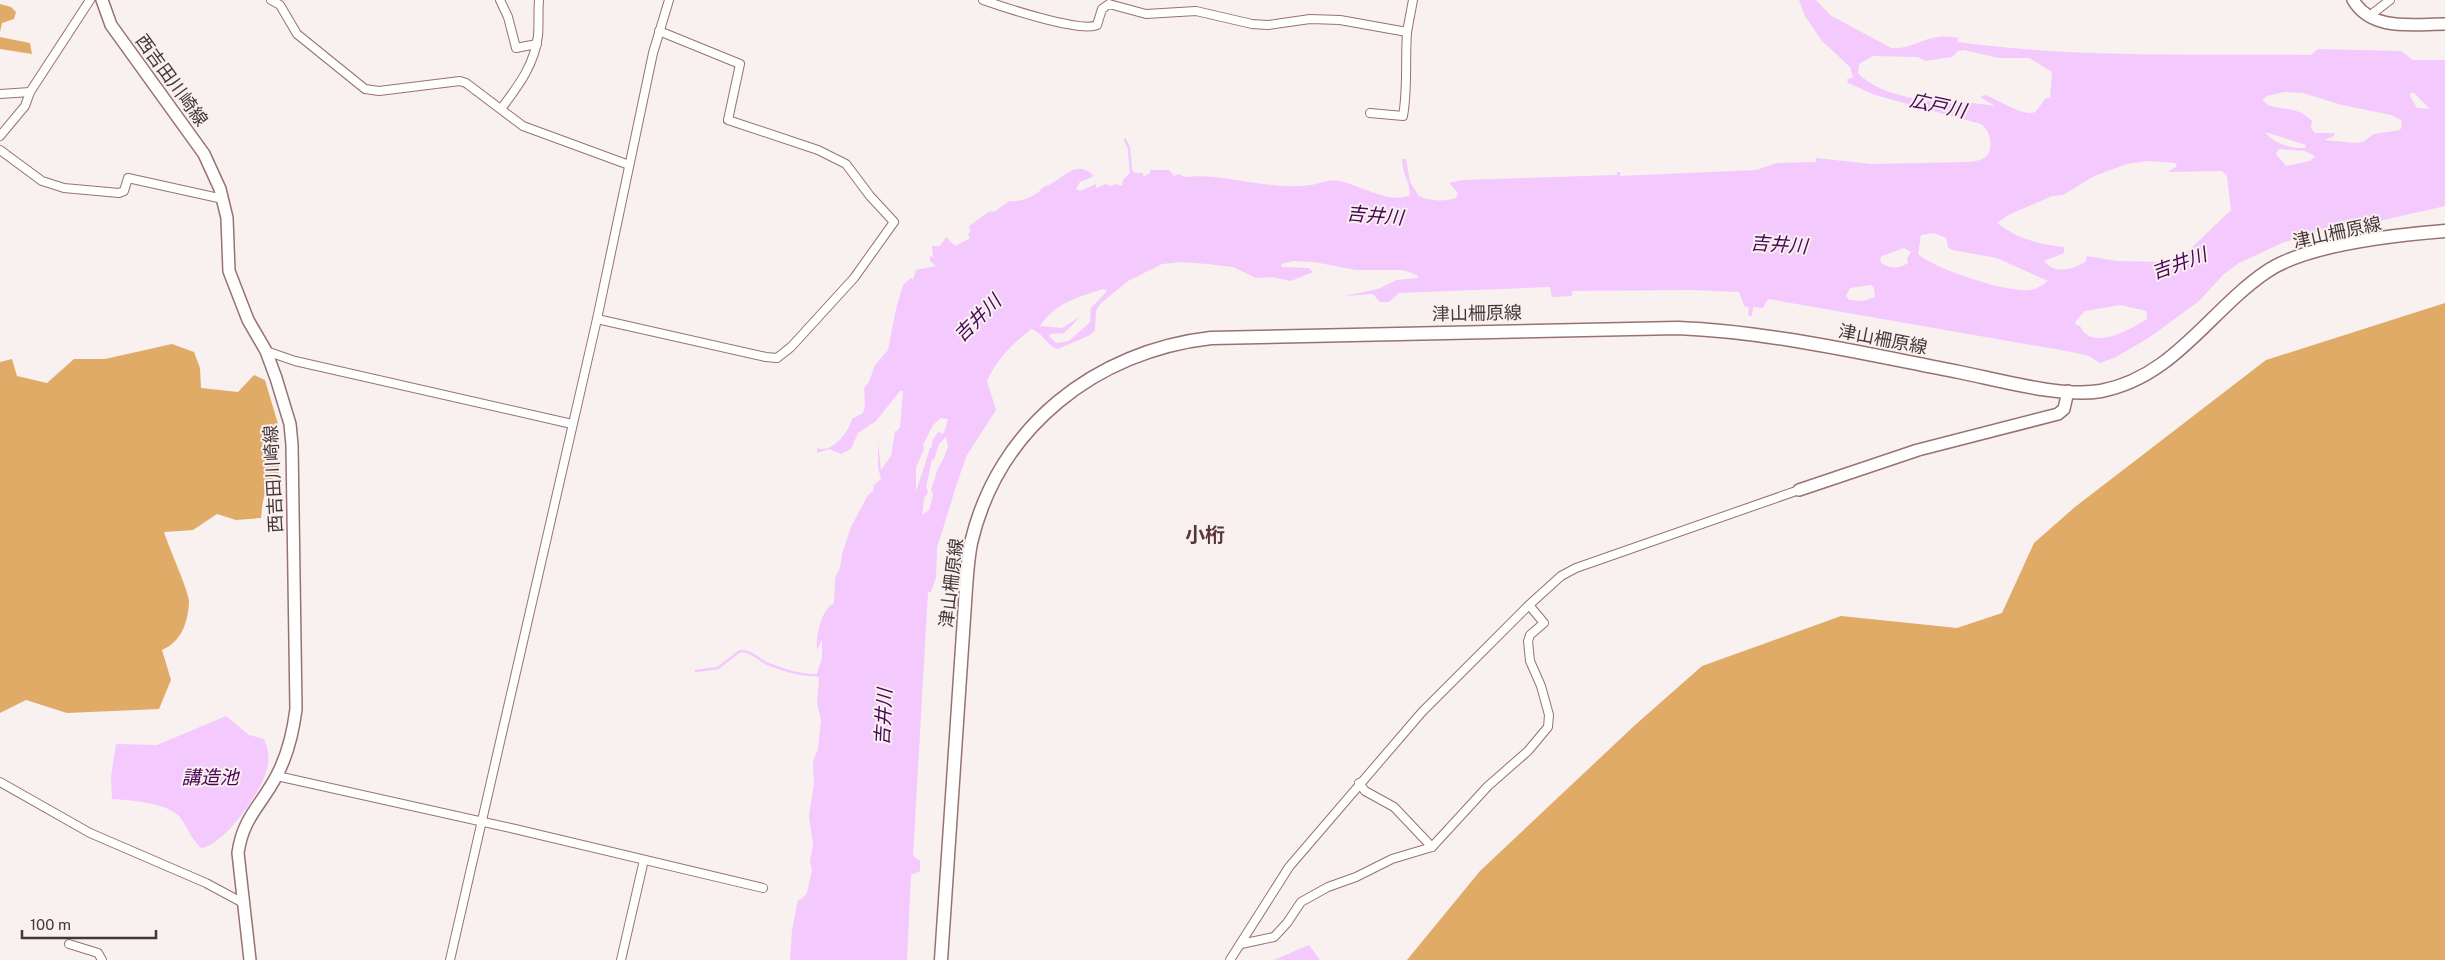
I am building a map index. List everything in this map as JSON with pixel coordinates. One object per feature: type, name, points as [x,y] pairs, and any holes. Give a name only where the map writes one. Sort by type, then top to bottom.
[{"type":"main road","name":"西吉田川崎線","points":[[102,0],[111,25],[204,154],[216,178],[223,199],[229,240],[229,272],[248,320],[266,351],[290,424],[292,445],[296,710],[293,734],[277,776],[247,820],[241,836],[238,853],[250,960]]},
{"type":"main road","points":[[2353,0],[2368,16],[2386,23],[2445,24]]},
{"type":"main road","name":"津山柵原線","points":[[941,960],[966,588],[976,529],[995,482],[1032,426],[1067,395],[1108,368],[1150,350],[1211,338],[1678,328],[1754,333],[2068,391],[2100,391],[2118,387],[2141,378],[2164,365],[2238,293],[2267,270],[2302,253],[2348,244],[2445,231]]},
{"type":"main road","points":[[1799,490],[1918,450],[2058,414],[2064,409],[2068,391]]},
{"type":"street","points":[[0,136],[25,106],[30,92],[90,0]]},
{"type":"street","points":[[271,0],[280,5],[297,34],[365,89],[379,91],[460,81],[466,83],[523,126],[629,165]]},
{"type":"street","points":[[500,0],[508,17],[516,48],[537,44]]},
{"type":"street","points":[[501,110],[530,68],[537,44],[539,0]]},
{"type":"street","points":[[450,960],[597,319],[629,165],[669,0]]},
{"type":"street","points":[[983,0],[999,2],[1086,28],[1097,25],[1102,9],[1109,4],[1146,14],[1196,11],[1252,24],[1268,25],[1310,19],[1340,20],[1407,32]]},
{"type":"street","points":[[1370,113],[1403,116],[1407,80],[1405,57],[1407,32],[1413,0]]},
{"type":"street","points":[[2368,16],[2390,0]]},
{"type":"street","points":[[597,319],[777,358],[791,347],[854,278],[894,222],[870,196],[846,164],[818,150],[728,120],[740,64],[660,31]]},
{"type":"street","points":[[0,94],[30,92]]},
{"type":"street","points":[[0,150],[42,181],[64,188],[119,193],[124,191],[128,178],[223,199]]},
{"type":"street","points":[[266,351],[295,361],[572,424]]},
{"type":"street","points":[[1230,960],[1289,867],[1359,783],[1422,712],[1529,605],[1561,576],[1576,568],[1799,490]]},
{"type":"street","points":[[1241,944],[1274,937],[1287,923],[1301,902],[1328,887],[1356,877],[1392,859],[1432,847],[1488,786],[1528,751],[1548,727],[1549,715],[1541,686],[1530,662],[1528,641],[1530,635],[1544,623],[1529,605]]},
{"type":"street","points":[[277,776],[762,888]]},
{"type":"street","points":[[0,782],[90,834],[206,883],[245,904]]},
{"type":"street","points":[[1359,783],[1365,790],[1394,807],[1432,847]]},
{"type":"street","points":[[621,960],[644,860]]},
{"type":"street","points":[[69,944],[98,953],[102,960]]},
{"type":"shaded area","points":[[0,4],[11,7],[16,12],[14,19],[2,23],[0,32]]},
{"type":"shaded area","points":[[0,37],[30,43],[32,54],[0,49]]},
{"type":"shaded area","points":[[2445,303],[2445,960],[1407,960],[1480,871],[1634,726],[1702,666],[1841,616],[1957,628],[2002,613],[2034,543],[2075,507],[2266,360]]},
{"type":"shaded area","points":[[172,344],[194,352],[200,368],[201,388],[238,392],[254,375],[265,380],[278,424],[279,472],[267,487],[261,518],[236,520],[217,514],[193,530],[164,532],[186,588],[189,602],[185,624],[179,637],[169,647],[162,650],[171,680],[159,709],[67,713],[26,700],[0,713],[0,362],[12,359],[17,376],[47,383],[74,359],[105,359]]},
{"type":"water","points":[[1799,0],[1816,0],[1830,15],[1891,48],[1909,46],[1932,38],[1946,37],[1958,38],[1958,42],[2046,51],[2178,55],[2311,55],[2318,49],[2401,51],[2413,60],[2445,60],[2445,206],[2366,224],[2341,223],[2282,243],[2239,263],[2224,274],[2199,301],[2150,337],[2116,357],[2100,363],[2089,356],[2072,352],[1768,299],[1763,308],[1753,307],[1752,316],[1748,315],[1749,307],[1744,306],[1739,292],[1692,290],[1572,291],[1572,296],[1552,297],[1550,287],[1399,293],[1389,302],[1380,302],[1373,294],[1344,296],[1378,289],[1397,280],[1418,278],[1417,275],[1403,270],[1356,270],[1314,262],[1294,261],[1281,264],[1282,267],[1309,268],[1313,272],[1291,281],[1272,277],[1256,278],[1233,267],[1181,262],[1162,264],[1128,281],[1100,304],[1096,311],[1095,330],[1090,335],[1058,349],[1054,348],[1031,329],[1011,346],[1000,359],[987,381],[996,410],[967,455],[937,548],[936,578],[931,592],[928,592],[913,856],[920,861],[920,871],[911,875],[907,960],[790,960],[792,930],[798,900],[802,899],[807,893],[812,870],[810,862],[813,844],[809,816],[814,783],[813,761],[818,749],[821,720],[817,703],[819,678],[816,676],[822,658],[822,639],[817,650],[817,637],[826,611],[834,603],[835,578],[840,568],[842,554],[851,527],[868,495],[873,491],[874,485],[881,479],[878,467],[878,443],[881,470],[891,456],[895,431],[900,427],[903,391],[900,391],[876,421],[858,433],[851,449],[841,454],[829,449],[817,453],[817,448],[823,449],[834,445],[844,435],[852,419],[863,413],[865,405],[864,388],[869,382],[875,365],[888,350],[903,285],[911,278],[913,279],[916,270],[936,266],[930,261],[930,256],[933,257],[932,246],[940,246],[946,237],[955,246],[970,238],[968,235],[970,232],[969,226],[990,211],[994,212],[1009,201],[1017,201],[1032,196],[1067,173],[1080,169],[1086,170],[1093,175],[1080,182],[1076,189],[1080,191],[1096,184],[1096,188],[1106,184],[1122,186],[1123,180],[1130,173],[1130,168],[1135,173],[1143,173],[1143,177],[1150,173],[1150,170],[1169,170],[1174,176],[1179,174],[1184,177],[1215,177],[1278,186],[1310,185],[1336,180],[1394,198],[1410,195],[1402,164],[1402,159],[1406,159],[1410,182],[1419,196],[1432,200],[1443,200],[1456,198],[1458,193],[1449,183],[1462,180],[1617,175],[1617,172],[1620,172],[1620,176],[1756,170],[1777,163],[1816,162],[1816,158],[1871,164],[1969,162],[1980,160],[1986,156],[1989,152],[1990,142],[1987,132],[1981,124],[1875,95],[1848,83],[1847,79],[1853,78],[1850,67],[1822,41],[1805,16]],"holes":[[[1964,50],[1999,58],[2029,58],[2052,72],[2050,98],[2046,98],[2036,111],[2032,113],[2026,113],[1984,95],[1980,97],[1995,106],[1965,102],[1960,105],[1892,93],[1879,88],[1858,73],[1859,64],[1873,56],[1918,57],[1926,61],[1952,57],[1958,51]],[[2284,92],[2303,93],[2342,105],[2391,115],[2401,120],[2402,126],[2400,130],[2374,134],[2363,142],[2324,140],[2334,136],[2334,133],[2315,133],[2311,128],[2312,121],[2305,115],[2267,104],[2262,100],[2267,96]],[[2411,93],[2414,93],[2430,109],[2417,108],[2410,96]],[[2265,132],[2306,145],[2305,148],[2300,148],[2278,143]],[[2279,149],[2305,151],[2315,156],[2310,161],[2286,166],[2276,154]],[[2147,161],[2176,163],[2177,166],[2168,172],[2222,171],[2227,176],[2231,210],[2182,257],[2162,262],[2117,261],[2087,256],[2086,261],[2076,266],[2059,269],[2053,268],[2044,261],[2064,253],[2064,247],[2029,240],[2005,229],[1997,223],[2008,215],[2052,196],[2063,195],[2094,176],[2127,164]],[[1934,233],[1946,238],[1948,247],[1952,250],[1997,258],[2048,281],[2040,287],[2030,290],[2005,288],[1955,273],[1918,254],[1921,235]],[[1904,248],[1911,252],[1907,259],[1908,263],[1901,266],[1894,268],[1881,263],[1880,258],[1882,256]],[[1871,285],[1874,288],[1875,297],[1863,301],[1849,300],[1846,296],[1850,288]],[[1103,289],[1107,291],[1091,308],[1090,322],[1069,341],[1056,343],[1049,336],[1050,334],[1064,333],[1080,317],[1062,328],[1040,326],[1060,306],[1076,298]],[[2121,305],[2146,311],[2147,319],[2132,328],[2103,338],[2093,338],[2086,334],[2080,326],[2076,325],[2075,322],[2085,311]],[[941,418],[948,419],[944,433],[941,434],[939,431],[932,441],[932,447],[930,448],[916,492],[916,468],[924,449],[923,445],[933,425]],[[946,437],[948,447],[938,468],[931,490],[933,495],[929,510],[922,515],[924,499],[928,492],[926,487],[932,460],[934,460],[939,444]]]},
{"type":"water","name":"講造池","points":[[226,716],[249,735],[264,739],[268,761],[264,779],[250,803],[231,828],[220,838],[210,845],[201,848],[179,816],[166,808],[148,803],[112,799],[111,777],[116,744],[157,745]]},
{"type":"water","points":[[1309,945],[1320,960],[1274,960]]},
{"type":"waterway","points":[[1125,140],[1129,148],[1131,172]]},
{"type":"waterway","points":[[696,671],[718,668],[740,651],[745,651],[768,664],[786,670],[805,675],[818,675]]},
{"type":"district","name":"小桁","points":[[1205,535]]},
{"type":"water label","name":"広戸川","points":[[1938,105]]},
{"type":"water label","name":"吉井川","points":[[1375,215]]},
{"type":"water label","name":"吉井川","points":[[1779,244]]},
{"type":"water label","name":"吉井川","points":[[2179,263]]},
{"type":"water label","name":"吉井川","points":[[977,318]]},
{"type":"water label","name":"吉井川","points":[[883,717]]}]
